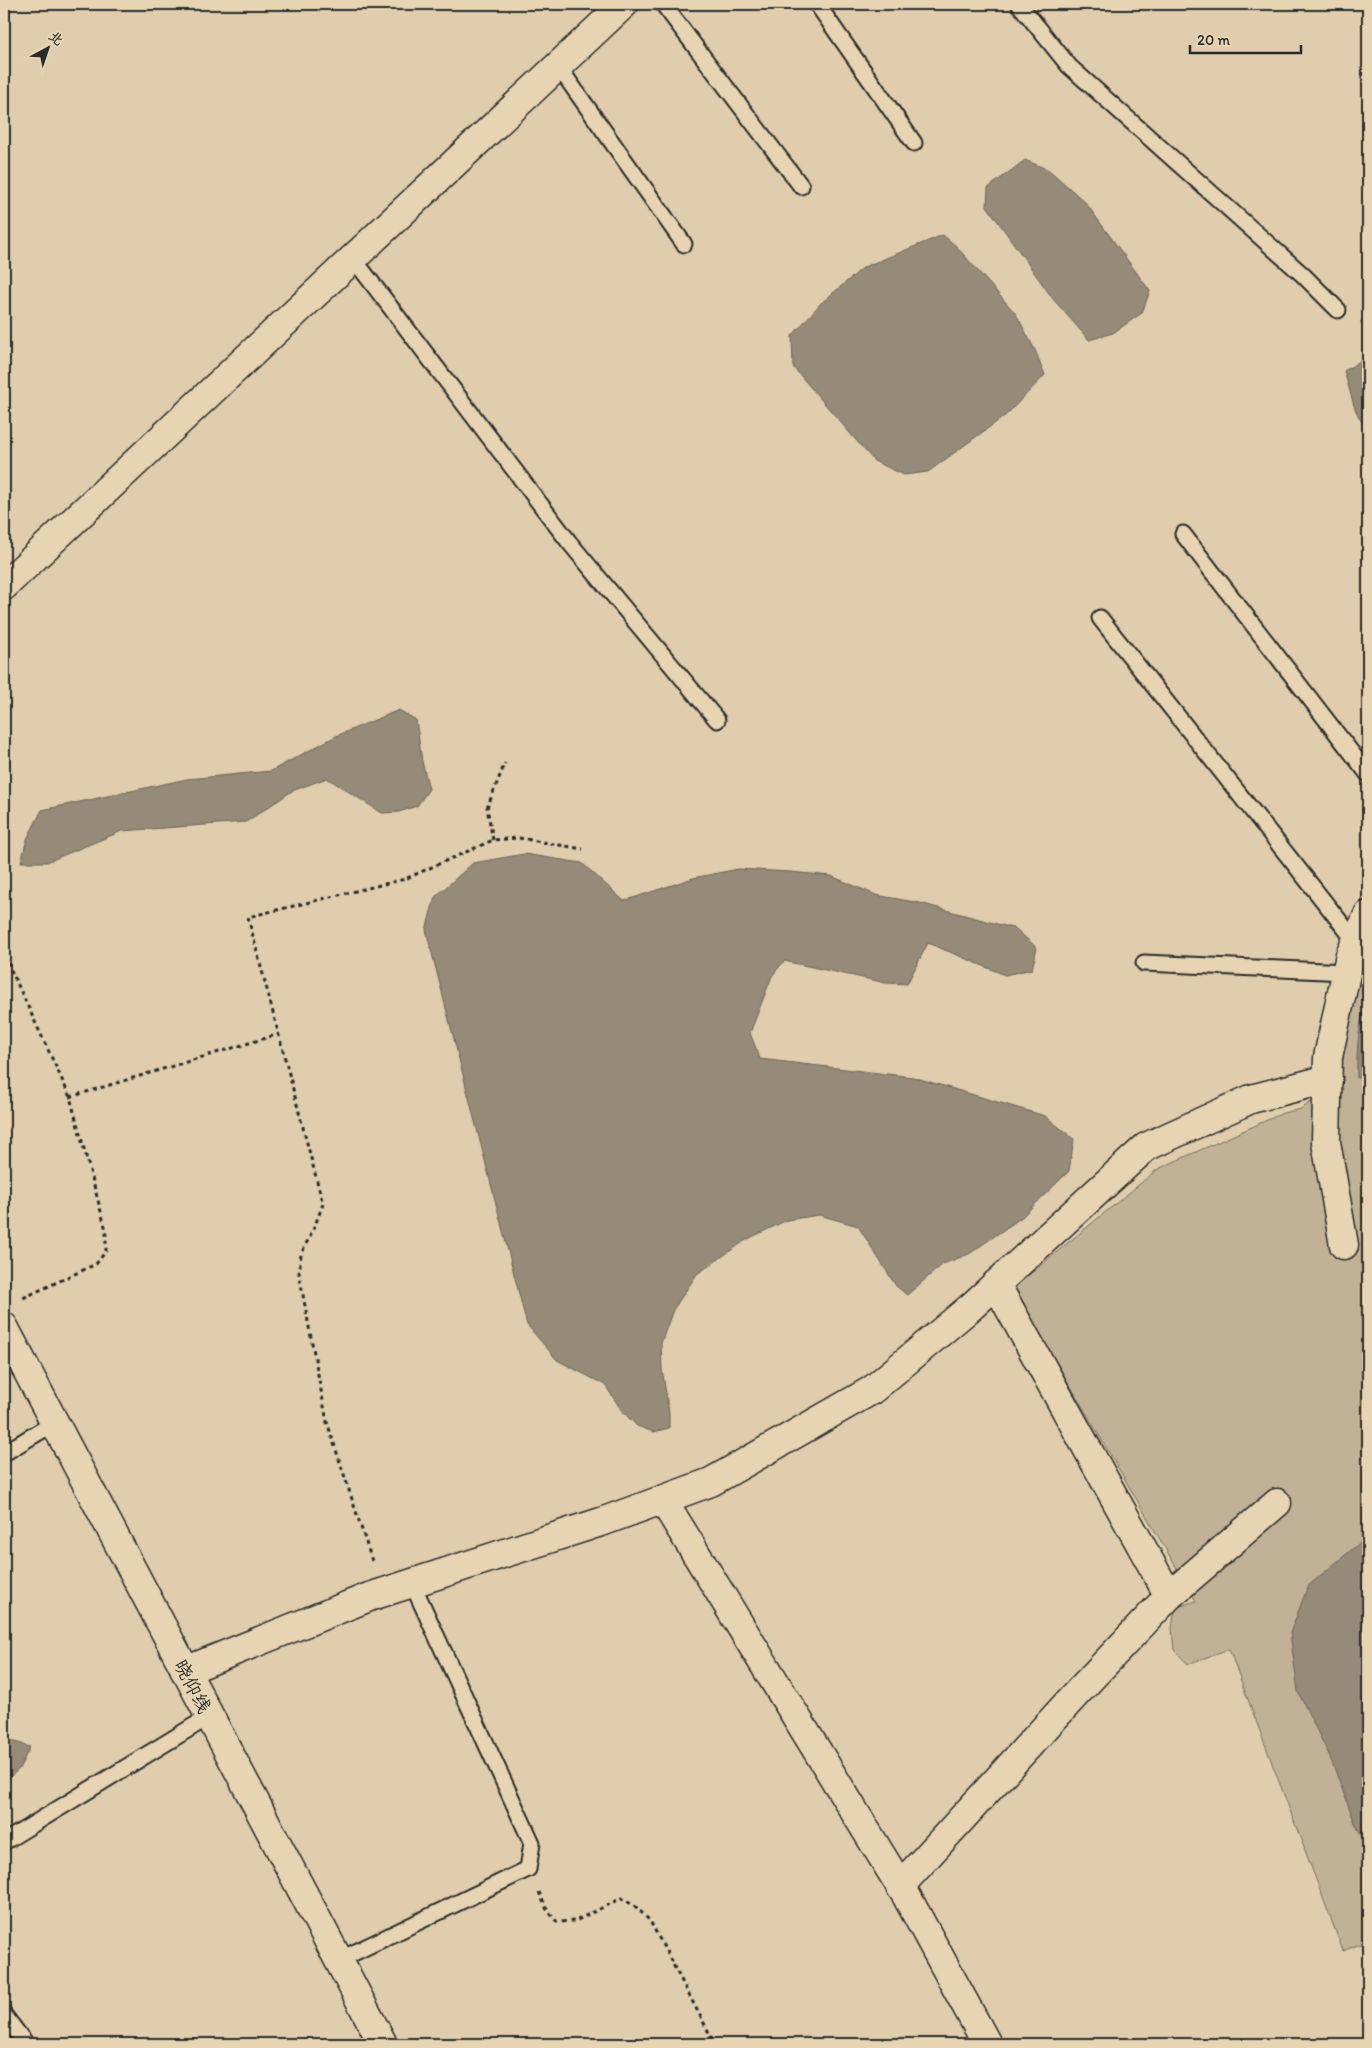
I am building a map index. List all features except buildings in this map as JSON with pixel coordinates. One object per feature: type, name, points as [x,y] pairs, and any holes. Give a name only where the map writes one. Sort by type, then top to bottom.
[{"type":"street","points":[[4,586],[624,4]]},
{"type":"street","points":[[1344,1245],[1326,1142],[1328,1057],[1350,955],[1368,915]]},
{"type":"street","points":[[185,1671],[382,1593],[604,1521],[711,1482],[872,1390],[996,1284],[1146,1147],[1251,1099],[1328,1079]]},
{"type":"street","points":[[996,1284],[1169,1596]]},
{"type":"street","name":"晓仰线","points":[[8,1315],[54,1423],[383,2044]]},
{"type":"street","points":[[663,1500],[900,1886],[987,2044]]},
{"type":"street","points":[[900,1886],[1069,1701],[1169,1596],[1277,1503]]},
{"type":"lane","points":[[663,4],[801,186]]},
{"type":"lane","points":[[817,4],[914,143]]},
{"type":"lane","points":[[1019,4],[1069,66],[1303,274],[1338,310]]},
{"type":"lane","points":[[558,66],[684,244]]},
{"type":"lane","points":[[353,258],[569,542],[717,720]]},
{"type":"lane","points":[[1182,534],[1368,774]]},
{"type":"lane","points":[[1100,618],[1356,942]]},
{"type":"lane","points":[[1144,963],[1346,972]]},
{"type":"lane","points":[[4,1453],[54,1423]]},
{"type":"lane","points":[[339,1960],[528,1869],[532,1843],[412,1583]]},
{"type":"lane","points":[[4,1842],[210,1716]]},
{"type":"lane","points":[[4,2015],[26,2044]]},
{"type":"path","points":[[493,840],[487,808],[505,763]]},
{"type":"path","points":[[382,1593],[327,1422],[299,1274],[301,1254],[323,1204],[248,917],[405,879],[493,840],[519,838],[583,849]]},
{"type":"path","points":[[4,955],[70,1097],[106,1230],[106,1251],[96,1264],[8,1315]]},
{"type":"path","points":[[70,1097],[279,1034]]},
{"type":"path","points":[[528,1869],[546,1908],[558,1922],[575,1921],[622,1898],[636,1907],[650,1921],[715,2044]]},
{"type":"shaded area","points":[[1025,160],[1049,170],[1085,202],[1150,291],[1142,313],[1113,333],[1089,340],[1053,299],[987,206],[988,188]]},
{"type":"shaded area","points":[[943,235],[956,246],[1016,314],[1035,350],[1045,375],[1006,415],[928,472],[904,475],[874,461],[793,367],[792,336],[820,304],[864,267]]},
{"type":"shaded area","points":[[1368,356],[1368,435],[1355,409],[1344,371]]},
{"type":"shaded area","points":[[399,710],[416,720],[422,761],[429,789],[417,806],[399,812],[382,813],[327,778],[292,791],[246,822],[122,831],[47,862],[21,862],[27,839],[42,810],[187,779],[271,771],[336,736]]},
{"type":"shaded area","points":[[524,854],[582,863],[624,901],[693,878],[738,869],[791,872],[831,876],[876,895],[920,903],[1016,929],[1037,948],[1032,969],[1005,975],[928,943],[907,984],[886,983],[784,961],[772,976],[750,1033],[760,1059],[913,1077],[1045,1116],[1074,1139],[1069,1171],[1022,1217],[969,1254],[943,1264],[907,1295],[896,1286],[858,1226],[819,1215],[787,1220],[746,1240],[697,1274],[673,1310],[661,1343],[669,1428],[654,1432],[637,1426],[622,1411],[605,1385],[557,1360],[527,1325],[426,930],[435,897],[473,863]]},
{"type":"shaded area","points":[[1368,937],[1368,1941],[1343,1951],[1229,1649],[1188,1664],[1174,1650],[1172,1628],[1175,1608],[1196,1601],[1013,1288],[1158,1169],[1283,1113],[1301,1109],[1339,1082],[1359,955]]},
{"type":"shaded area","points":[[1368,995],[1368,1075],[1357,1078],[1359,1036],[1362,1015]]},
{"type":"shaded area","points":[[1368,1536],[1368,1848],[1355,1823],[1330,1757],[1298,1692],[1290,1633],[1308,1586]]},
{"type":"shaded area","points":[[7,1739],[30,1747],[19,1769],[4,1782],[4,1741]]}]
